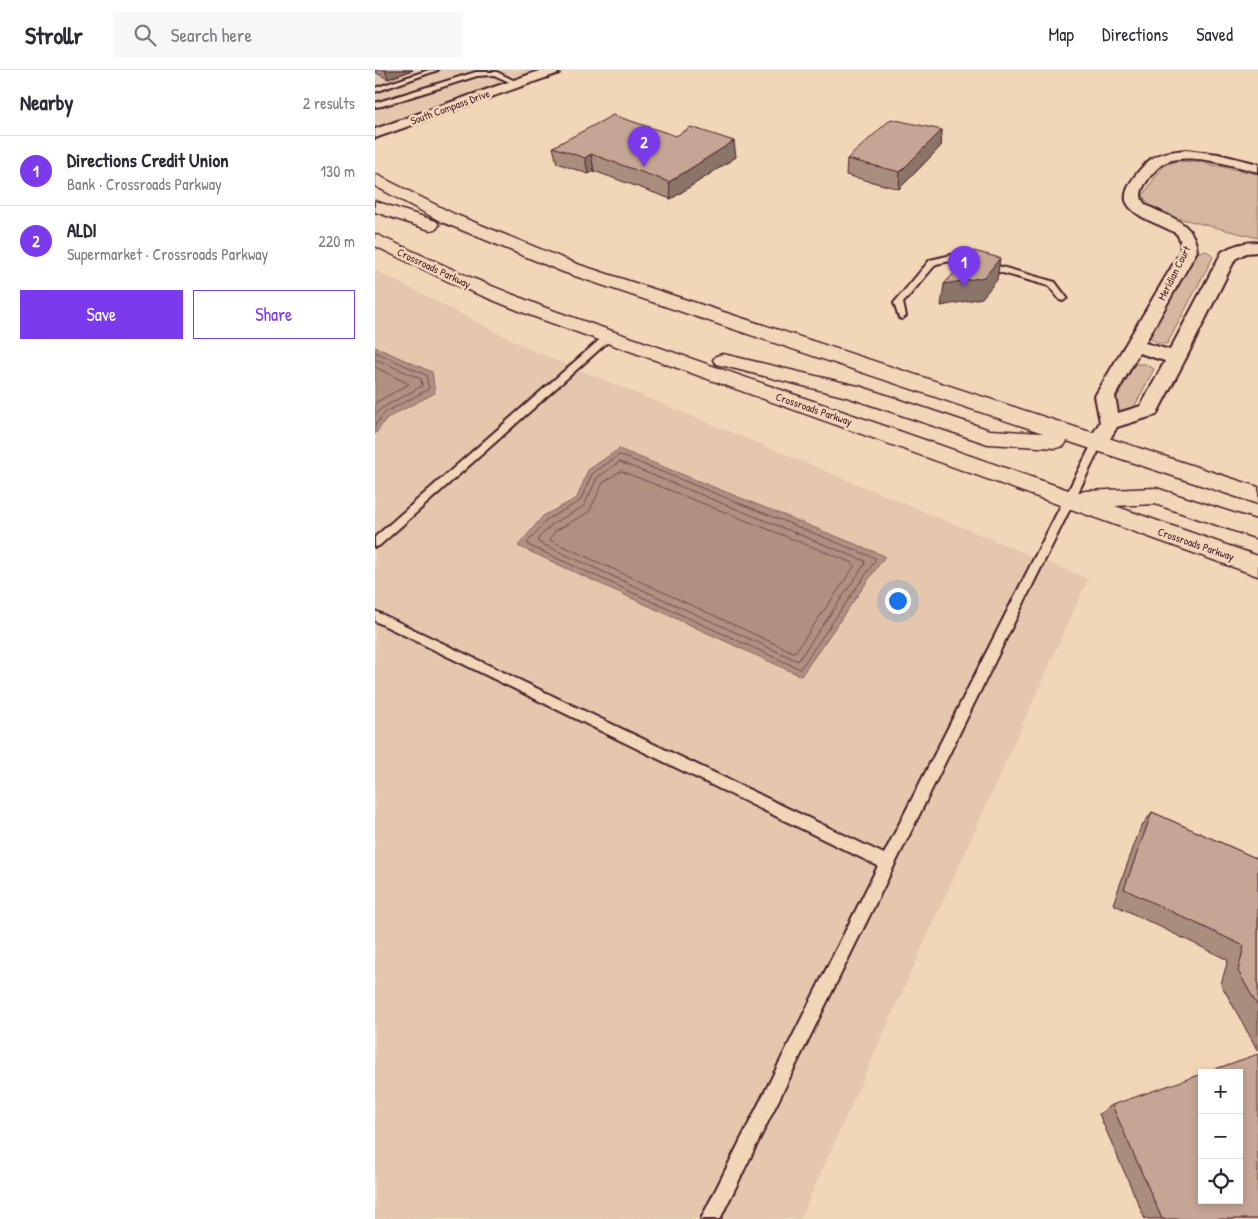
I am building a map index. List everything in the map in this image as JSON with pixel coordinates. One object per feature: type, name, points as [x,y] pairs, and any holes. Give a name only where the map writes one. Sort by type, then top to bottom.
[{"type":"street","name":"South Compass Drive","points":[[375,134],[554,70]]},
{"type":"street","name":"Meridian Court","points":[[1110,422],[1105,396],[1189,251],[1191,242],[1181,229],[1146,211],[1134,199],[1133,192],[1152,164],[1163,158],[1195,155],[1258,168]]},
{"type":"street","points":[[375,180],[447,218],[570,268]]},
{"type":"street","points":[[375,206],[464,238],[570,268],[1258,496]]},
{"type":"street","name":"Crossroads Parkway","points":[[375,239],[465,282],[539,312],[1258,566]]},
{"type":"street","points":[[1097,444],[1110,422],[1149,410],[1228,256],[1236,250],[1258,247]]},
{"type":"street","points":[[633,346],[686,351],[855,392],[988,437],[1097,444]]},
{"type":"street","points":[[1134,346],[1177,358]]},
{"type":"street","points":[[1069,499],[1155,496],[1258,530]]},
{"type":"lane","points":[[375,90],[435,70]]},
{"type":"lane","points":[[375,105],[476,74],[495,73],[516,84]]},
{"type":"lane","points":[[902,316],[897,302],[933,262],[956,257],[1052,284],[1063,298]]},
{"type":"lane","points":[[375,543],[608,337]]},
{"type":"lane","points":[[710,1219],[1097,444]]},
{"type":"lane","points":[[375,616],[887,863]]},
{"type":"shaded area","points":[[375,70],[539,70],[375,126]]},
{"type":"shaded area","points":[[1178,161],[1199,162],[1258,174],[1258,238],[1162,214],[1148,204],[1143,195],[1164,165]]},
{"type":"shaded area","points":[[1207,251],[1213,257],[1167,344],[1157,343],[1149,337],[1196,252]]},
{"type":"shaded area","points":[[375,270],[533,351],[1088,579],[800,1219],[375,1219]]},
{"type":"shaded area","points":[[1135,364],[1145,364],[1154,369],[1131,413],[1119,415],[1110,410]]},
{"type":"water","points":[[375,347],[432,372],[435,393],[387,418],[375,434]]},
{"type":"water","points":[[619,449],[885,556],[801,676],[518,546],[543,516],[577,498],[588,470]]},
{"type":"building","points":[[613,115],[676,136],[691,127],[734,141],[669,182],[591,154],[585,158],[553,147]]},
{"type":"building","points":[[891,119],[942,130],[900,172],[847,159]]},
{"type":"building","points":[[974,251],[1000,258],[985,277],[944,284]]},
{"type":"building","points":[[1152,812],[1258,859],[1258,1007],[1238,971],[1244,946],[1124,889]]},
{"type":"building","points":[[1258,1054],[1258,1219],[1162,1219],[1112,1105],[1198,1075],[1198,1204],[1243,1204],[1243,1069],[1215,1069]]},
{"type":"place","name":"ALDI","points":[[644,167]]},
{"type":"place","name":"Directions Credit Union","points":[[964,287]]}]
